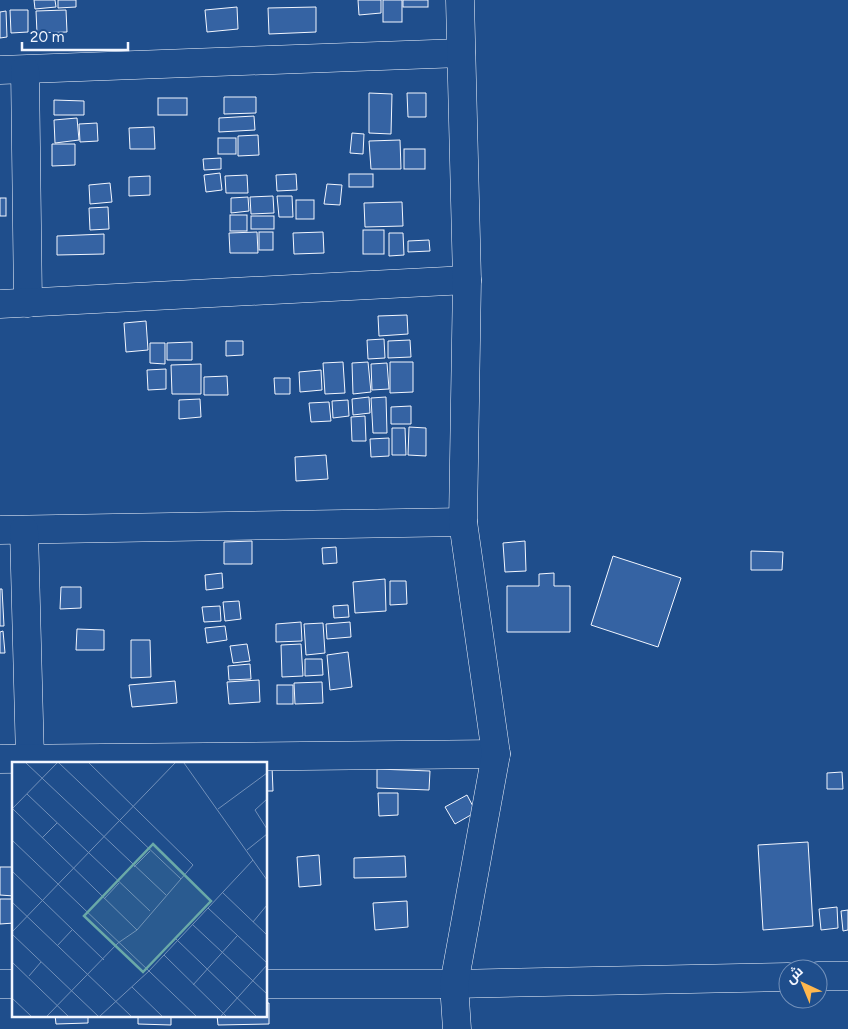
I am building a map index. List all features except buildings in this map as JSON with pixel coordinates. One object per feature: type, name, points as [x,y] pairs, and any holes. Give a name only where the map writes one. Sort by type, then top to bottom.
[{"type":"street","points":[[457,1029],[454,984],[496,754],[463,522],[467,280],[460,0]]},
{"type":"street","points":[[28,304],[12,70],[462,53]]},
{"type":"street","points":[[0,304],[467,280]]},
{"type":"street","points":[[30,759],[12,530],[463,522]]},
{"type":"street","points":[[0,759],[496,754]]},
{"type":"street","points":[[828,976],[848,976]]},
{"type":"street","points":[[268,984],[454,984],[778,977]]}]
